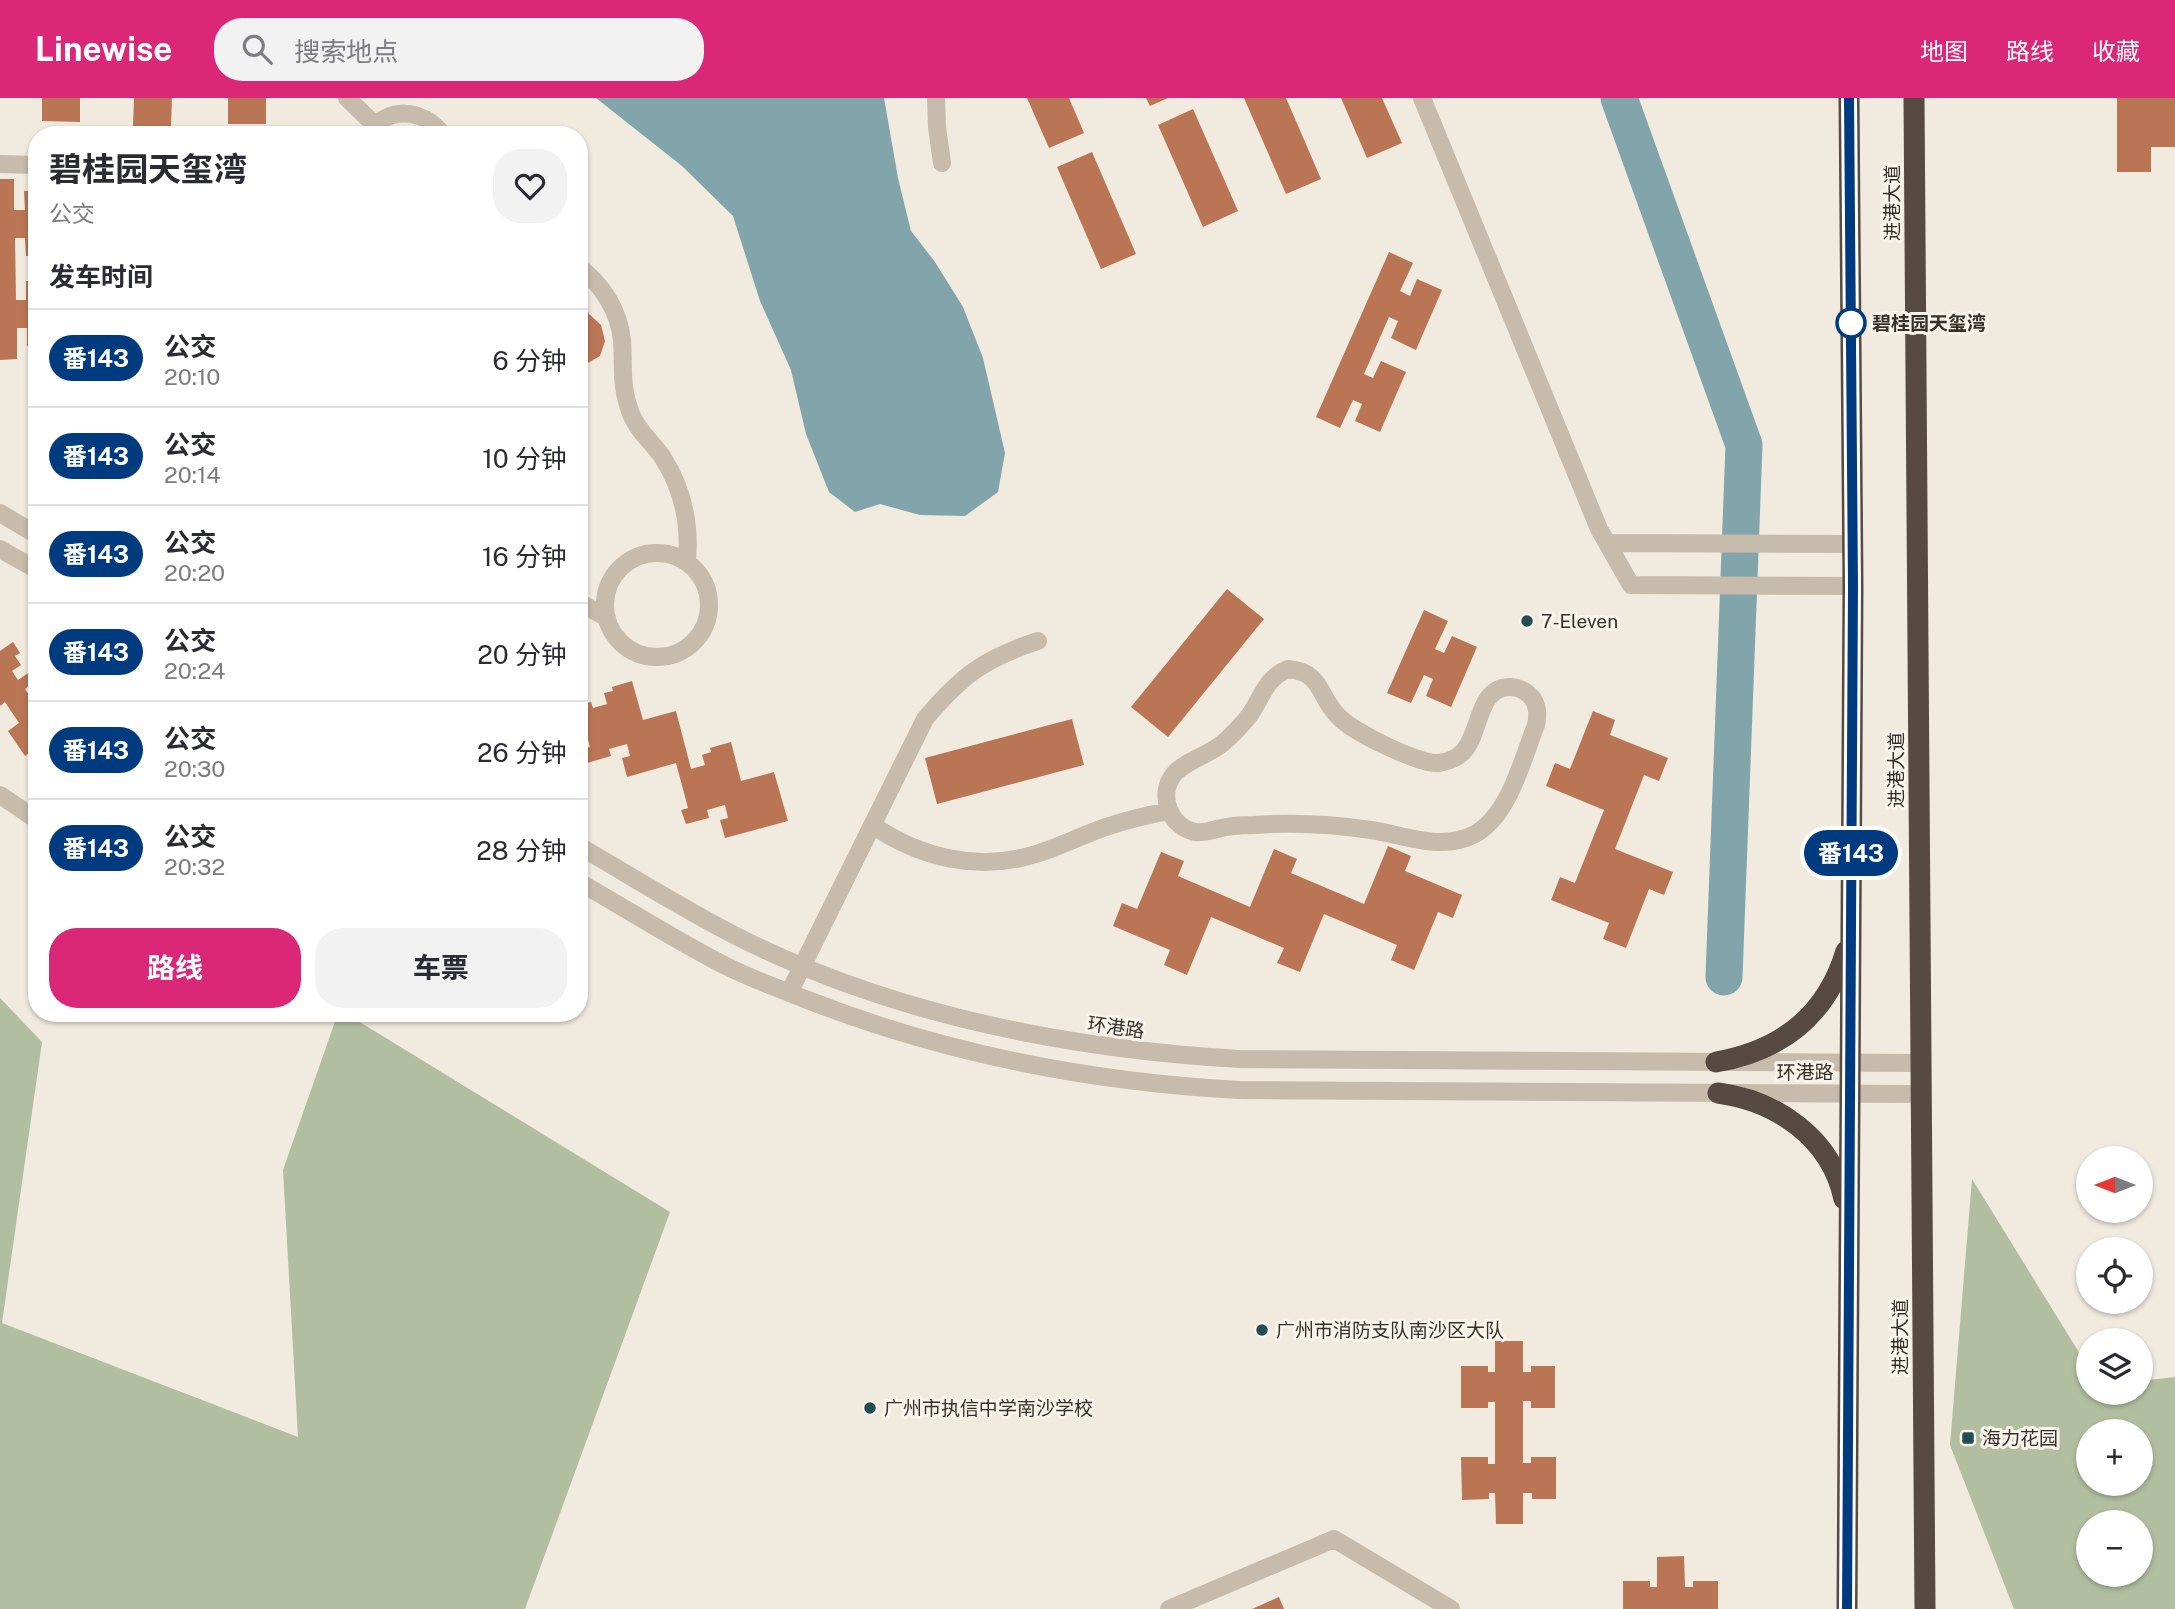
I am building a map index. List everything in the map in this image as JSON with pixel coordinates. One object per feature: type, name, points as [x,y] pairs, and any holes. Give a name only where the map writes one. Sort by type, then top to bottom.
[{"type":"highway","points":[[1847,1609],[1853,586],[1849,98]]},
{"type":"highway","name":"进港大道","points":[[1914,98],[1925,1609]]},
{"type":"highway","points":[[1716,1062],[1766,1048],[1808,1018],[1840,970],[1848,942],[1851,914]]},
{"type":"highway","points":[[1718,1093],[1756,1101],[1774,1109],[1805,1131],[1823,1152],[1837,1176],[1849,1230]]},
{"type":"street","points":[[347,98],[368,126]]},
{"type":"street","points":[[936,98],[942,163]]},
{"type":"street","points":[[1422,98],[1594,516],[1630,584],[1853,586]]},
{"type":"street","points":[[377,126],[394,114],[406,113],[428,119],[435,126]]},
{"type":"street","points":[[0,164],[28,165]]},
{"type":"street","points":[[588,273],[605,293],[616,315],[622,338],[623,392],[632,419],[663,457],[680,494],[687,527],[687,561]]},
{"type":"street","points":[[0,513],[28,529]]},
{"type":"street","points":[[1607,543],[1853,544]]},
{"type":"street","points":[[0,549],[28,565]]},
{"type":"street","points":[[651,552],[675,555],[687,561],[703,580],[710,604],[704,628],[687,648],[664,656],[639,654],[618,640],[607,618],[606,592],[611,580],[627,562],[651,552]]},
{"type":"street","points":[[588,607],[607,618]]},
{"type":"street","points":[[789,993],[925,719],[948,692],[974,669],[1005,652],[1038,641]]},
{"type":"street","points":[[1288,669],[1301,670],[1312,676],[1331,708],[1348,726],[1369,738],[1427,762],[1452,760],[1462,753],[1470,742],[1485,704],[1497,690],[1516,688],[1525,691],[1536,706],[1536,725],[1505,802],[1487,825],[1461,840],[1431,843],[1351,827],[1284,823],[1195,832],[1184,828],[1169,811],[1167,787],[1172,776],[1180,768],[1195,762],[1222,744],[1249,716],[1268,682],[1276,674],[1288,669]]},
{"type":"street","points":[[0,796],[28,814]]},
{"type":"street","points":[[872,825],[915,850],[938,857],[987,862],[1035,854],[1108,826],[1169,811]]},
{"type":"street","name":"环港路","points":[[588,851],[736,936],[803,965],[898,1000],[965,1019],[1067,1041],[1171,1055],[1299,1060],[1921,1063]]},
{"type":"street","name":"环港路","points":[[588,887],[722,964],[789,993],[889,1029],[946,1046],[1003,1060],[1121,1080],[1239,1090],[1921,1094]]},
{"type":"street","points":[[1688,1062],[1701,1068],[1704,1081],[1695,1091],[1688,1093]]},
{"type":"street","points":[[1169,1609],[1334,1539],[1451,1609]]},
{"type":"green space","points":[[0,998],[42,1042],[2,1323],[298,1437],[283,1170],[335,1022],[360,1022],[670,1212],[525,1609],[0,1609]]},
{"type":"green space","points":[[1972,1179],[2076,1348],[2076,1405],[2153,1405],[2153,1380],[2175,1377],[2175,1609],[2014,1609],[1950,1445]]},
{"type":"water","points":[[596,98],[884,98],[898,178],[911,231],[935,262],[963,307],[983,358],[1005,453],[998,492],[965,516],[920,515],[880,504],[855,512],[829,492],[806,434],[791,370],[760,301],[733,216],[682,166]]},
{"type":"building","points":[[42,98],[80,98],[80,122],[42,121]]},
{"type":"building","points":[[134,98],[172,98],[171,126],[133,126]]},
{"type":"building","points":[[228,98],[266,98],[266,124],[228,124]]},
{"type":"building","points":[[1027,98],[1069,98],[1084,133],[1049,148]]},
{"type":"building","points":[[1146,98],[1168,98],[1150,106]]},
{"type":"building","points":[[1244,98],[1286,98],[1321,179],[1286,194]]},
{"type":"building","points":[[1341,98],[1382,98],[1402,143],[1367,158]]},
{"type":"building","points":[[2117,98],[2175,98],[2175,147],[2151,147],[2151,172],[2117,172]]},
{"type":"building","points":[[1193,109],[1238,211],[1203,227],[1158,125]]},
{"type":"building","points":[[1092,152],[1136,254],[1101,269],[1057,167]]},
{"type":"building","points":[[0,179],[14,179],[14,210],[25,210],[24,191],[28,191],[28,256],[25,238],[15,238],[16,300],[26,300],[28,281],[28,346],[27,328],[17,328],[17,359],[0,360]]},
{"type":"building","points":[[1389,252],[1413,263],[1400,291],[1410,296],[1417,279],[1442,290],[1416,350],[1391,338],[1398,321],[1389,317],[1364,374],[1373,378],[1381,361],[1406,372],[1380,432],[1355,421],[1362,404],[1353,400],[1340,428],[1316,417]]},
{"type":"building","points":[[588,311],[601,325],[605,341],[600,356],[588,363]]},
{"type":"building","points":[[1227,589],[1264,619],[1168,737],[1131,707]]},
{"type":"building","points":[[1424,610],[1448,621],[1435,649],[1444,653],[1452,636],[1477,647],[1451,707],[1426,696],[1433,679],[1424,675],[1411,703],[1387,693]]},
{"type":"building","points":[[13,642],[20,653],[15,656],[21,665],[12,671],[18,680],[28,673],[28,687],[25,689],[28,694],[28,754],[25,756],[8,731],[19,723],[5,702],[0,706],[0,651]]},
{"type":"building","points":[[632,681],[643,720],[676,711],[691,769],[705,765],[702,755],[711,752],[710,748],[731,742],[741,781],[774,772],[788,821],[725,838],[720,820],[728,818],[725,805],[707,810],[709,818],[686,824],[681,810],[688,808],[676,763],[627,777],[622,758],[630,756],[627,744],[609,749],[611,756],[588,763],[588,703],[591,702],[593,708],[607,704],[604,693],[613,691],[612,687]]},
{"type":"building","points":[[1593,711],[1615,720],[1610,735],[1668,758],[1659,781],[1644,775],[1615,849],[1673,872],[1664,895],[1649,889],[1626,948],[1603,939],[1609,923],[1551,900],[1560,877],[1575,883],[1604,810],[1546,786],[1555,763],[1570,769]]},
{"type":"building","points":[[1072,719],[1084,765],[937,804],[925,758]]},
{"type":"building","points":[[1388,846],[1411,856],[1405,871],[1462,895],[1453,918],[1438,912],[1414,970],[1391,960],[1397,945],[1324,914],[1300,972],[1277,963],[1284,948],[1211,917],[1187,975],[1164,965],[1170,950],[1113,926],[1122,903],[1137,909],[1161,852],[1184,861],[1178,876],[1250,907],[1274,849],[1297,859],[1291,873],[1364,904]]},
{"type":"building","points":[[1495,1341],[1523,1341],[1523,1372],[1531,1372],[1531,1366],[1555,1366],[1555,1408],[1531,1408],[1531,1401],[1523,1401],[1523,1463],[1531,1463],[1531,1457],[1556,1457],[1556,1499],[1532,1499],[1532,1493],[1523,1493],[1523,1524],[1496,1524],[1495,1493],[1489,1493],[1489,1499],[1462,1500],[1461,1457],[1488,1457],[1488,1464],[1495,1464],[1495,1402],[1488,1402],[1488,1408],[1461,1408],[1461,1366],[1488,1366],[1488,1372],[1495,1372]]},
{"type":"building","points":[[1684,1556],[1685,1587],[1693,1587],[1693,1581],[1718,1581],[1718,1609],[1623,1609],[1623,1581],[1650,1581],[1650,1587],[1657,1587],[1657,1557]]},
{"type":"building","points":[[1279,1597],[1284,1609],[1252,1609]]},
{"type":"waterway","points":[[1619,98],[1744,445],[1724,977]]},
{"type":"bus line","name":"番143","points":[[1847,1609],[1853,586],[1849,98]]},
{"type":"place","name":"碧桂园天玺湾","points":[[1851,323]]},
{"type":"place","name":"7-Eleven","points":[[1527,621]]},
{"type":"place","name":"广州市消防支队南沙区大队","points":[[1262,1330]]},
{"type":"place","name":"广州市执信中学南沙学校","points":[[870,1408]]},
{"type":"place","name":"海力花园","points":[[1968,1438]]}]
